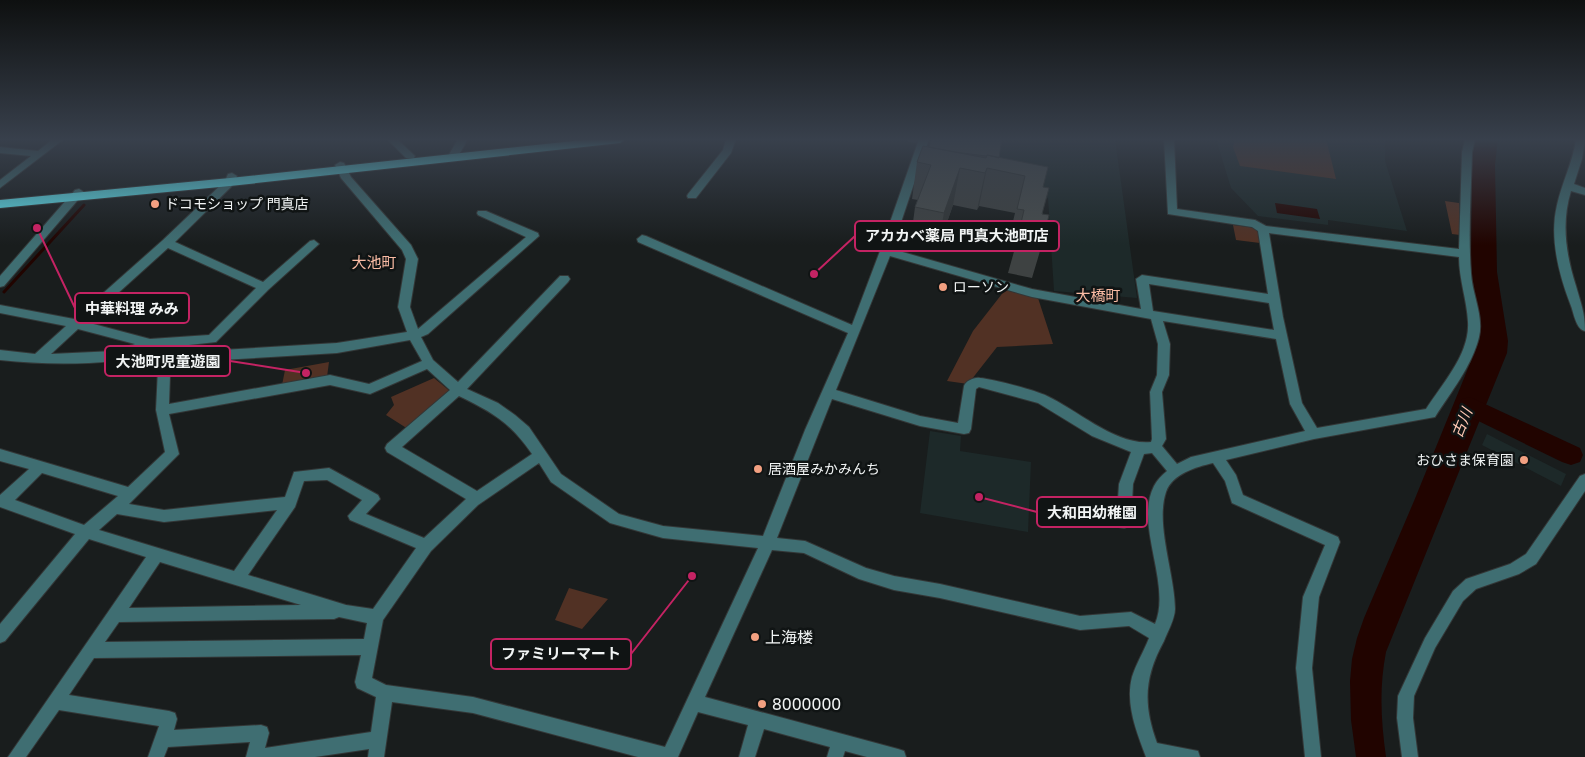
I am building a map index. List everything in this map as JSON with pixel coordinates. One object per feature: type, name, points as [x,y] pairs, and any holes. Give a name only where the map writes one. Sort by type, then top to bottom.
[{"type":"highway","points":[[0,204],[274,174]]},
{"type":"highway","points":[[0,198],[76,195]]},
{"type":"street","points":[[0,185],[14,174]]},
{"type":"street","points":[[344,174],[407,248],[412,259],[404,308],[414,335],[429,363],[458,390],[493,407],[510,419],[524,431],[539,456],[556,478],[615,519],[664,532],[805,547],[864,574],[894,583],[940,591],[1080,622],[1131,619],[1159,635]]},
{"type":"street","points":[[692,196],[709,174]]},
{"type":"street","points":[[539,456],[477,498],[426,546],[376,617],[363,682],[385,693],[473,705],[669,757],[768,543],[855,331],[886,251],[912,174]]},
{"type":"street","points":[[1170,174],[1172,212],[1255,224],[1263,229],[1465,254]]},
{"type":"street","points":[[1192,757],[1153,754],[1142,724],[1139,696],[1140,678],[1168,612],[1158,542],[1156,505],[1160,488],[1175,471],[1191,463],[1314,434],[1430,413],[1462,360],[1473,337],[1474,328],[1465,276],[1467,174]]},
{"type":"street","points":[[1573,174],[1560,215],[1563,252],[1572,298],[1585,327]]},
{"type":"street","points":[[37,359],[166,243],[231,179]]},
{"type":"street","points":[[1569,186],[1585,192]]},
{"type":"street","points":[[0,283],[76,195]]},
{"type":"street","points":[[220,355],[337,348],[414,335],[424,331],[534,236],[482,212]]},
{"type":"street","points":[[1263,229],[1273,299],[1296,404],[1314,434]]},
{"type":"street","points":[[642,239],[855,331]]},
{"type":"street","points":[[166,243],[264,287]]},
{"type":"street","points":[[0,355],[37,359],[115,356],[150,344],[212,339],[264,287],[314,244]]},
{"type":"street","points":[[886,251],[1032,293],[1152,315],[1280,335]]},
{"type":"street","points":[[477,498],[392,448],[458,390],[564,279]]},
{"type":"street","points":[[1155,447],[1159,439],[1156,392],[1163,375],[1164,344],[1152,315],[1142,279],[1273,299]]},
{"type":"street","points":[[0,309],[76,324],[150,344]]},
{"type":"street","points":[[0,636],[86,532],[115,508],[172,454],[162,410],[166,342]]},
{"type":"street","points":[[162,410],[330,380],[370,389],[429,363]]},
{"type":"street","points":[[828,393],[920,421],[964,429],[970,386],[978,382],[1042,399],[1097,432],[1139,449],[1155,447]]},
{"type":"street","points":[[1155,447],[1175,471]]},
{"type":"street","points":[[1068,513],[1124,522],[1122,500],[1125,479],[1139,449]]},
{"type":"street","points":[[0,455],[130,494]]},
{"type":"street","points":[[1216,457],[1231,479],[1237,499],[1333,542],[1311,598],[1304,668],[1313,757]]},
{"type":"street","points":[[40,467],[2,502],[86,532],[238,579],[346,612],[376,617]]},
{"type":"street","points":[[238,579],[290,503],[298,476],[329,474],[373,499],[354,516],[426,546]]},
{"type":"street","points":[[1410,757],[1405,718],[1406,696],[1430,643],[1458,596],[1471,584],[1514,569],[1531,559],[1585,480]]},
{"type":"street","points":[[115,508],[164,516],[290,503]]},
{"type":"street","points":[[16,757],[158,554]]},
{"type":"street","points":[[115,615],[346,612]]},
{"type":"street","points":[[91,650],[369,647]]},
{"type":"street","points":[[376,757],[385,693]]},
{"type":"street","points":[[55,701],[169,719],[156,757]]},
{"type":"street","points":[[693,702],[758,720],[837,749],[898,757]]},
{"type":"street","points":[[747,757],[758,720]]},
{"type":"street","points":[[163,739],[261,733],[254,757]]},
{"type":"street","points":[[259,757],[378,740]]},
{"type":"shaded area","points":[[920,174],[1120,174],[1137,298],[1054,291],[1048,198]]},
{"type":"shaded area","points":[[1227,174],[1389,174],[1407,231],[1328,220],[1328,225],[1258,216],[1231,188]]},
{"type":"shaded area","points":[[1301,174],[1335,174],[1336,179]]},
{"type":"shaded area","points":[[1445,201],[1459,203],[1460,235],[1452,234]]},
{"type":"shaded area","points":[[1233,225],[1257,228],[1260,243],[1236,240]]},
{"type":"shaded area","points":[[1005,290],[1038,298],[1053,344],[997,347],[968,384],[947,381],[973,331]]},
{"type":"shaded area","points":[[329,362],[327,377],[282,385],[285,370]]},
{"type":"shaded area","points":[[434,378],[451,392],[408,429],[386,415],[394,405],[391,397]]},
{"type":"shaded area","points":[[930,431],[961,436],[960,451],[1031,462],[1028,532],[920,513]]},
{"type":"shaded area","name":"おひさま保育園","points":[[1487,434],[1566,474],[1561,486],[1482,445]]},
{"type":"shaded area","points":[[569,588],[608,599],[582,629],[555,620]]},
{"type":"water","name":"古川","points":[[1472,174],[1495,174],[1497,272],[1508,341],[1507,353],[1386,652],[1382,679],[1382,704],[1386,757],[1356,757],[1351,720],[1350,681],[1352,659],[1364,618],[1480,339],[1471,266]]},
{"type":"water","points":[[1275,203],[1317,209],[1320,219],[1277,213]]},
{"type":"building","points":[[927,174],[958,174],[944,213],[915,207]]},
{"type":"building","points":[[1017,174],[1046,174],[1043,187],[1049,188],[1042,214],[1049,215],[1043,241],[1018,236],[1024,210],[1017,209],[1025,176]]},
{"type":"waterway","points":[[4,292],[84,205]]},
{"type":"waterway","name":"古川","points":[[1470,406],[1571,455]]},
{"type":"place","name":"ドコモショップ 門真店","points":[[155,204]]},
{"type":"place","name":"中華料理 みみ","points":[[37,228]]},
{"type":"place","name":"アカカベ薬局 門真大池町店","points":[[814,274]]},
{"type":"place","name":"ローソン","points":[[943,287]]},
{"type":"place","name":"大池町児童遊園","points":[[306,373]]},
{"type":"place","name":"おひさま保育園","points":[[1524,460]]},
{"type":"place","name":"居酒屋みかみんち","points":[[758,469]]},
{"type":"place","name":"大和田幼稚園","points":[[979,497]]},
{"type":"place","name":"ファミリーマート","points":[[692,576]]},
{"type":"place","name":"上海楼","points":[[755,637]]},
{"type":"place","name":"8000000","points":[[762,704]]},
{"type":"district","name":"大池町","points":[[374,263]]},
{"type":"district","name":"大橋町","points":[[1098,296]]}]
